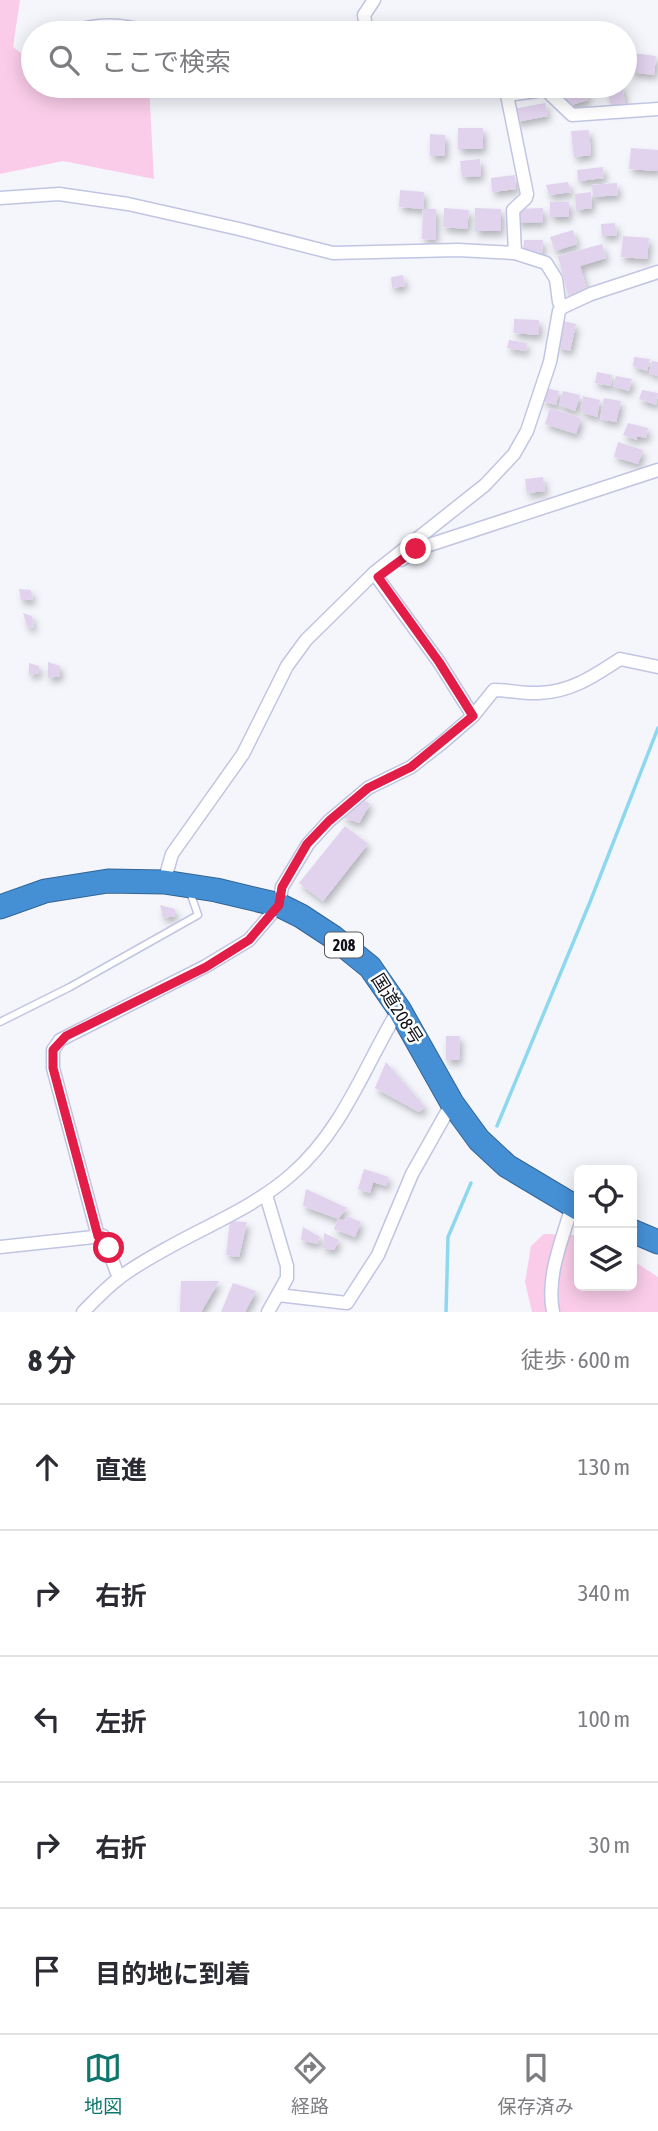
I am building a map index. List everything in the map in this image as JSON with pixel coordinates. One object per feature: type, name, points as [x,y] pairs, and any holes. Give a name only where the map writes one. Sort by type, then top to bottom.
[{"type":"highway","name":"国道208号","points":[[0,907],[45,891],[108,881],[164,882],[216,890],[279,905],[334,937],[370,967],[399,1009],[452,1104],[479,1140],[507,1166],[574,1207]]},
{"type":"highway","points":[[637,1233],[658,1242]]},
{"type":"street","points":[[365,21],[364,15],[374,0]]},
{"type":"street","points":[[505,98],[527,194],[513,209],[515,253]]},
{"type":"street","points":[[554,98],[572,115],[658,108]]},
{"type":"street","points":[[0,198],[59,194],[128,204],[333,253],[458,250],[515,253],[545,263],[556,279],[559,302],[563,307]]},
{"type":"street","points":[[164,882],[172,855],[243,754],[286,666],[306,640],[376,575],[485,485],[514,454],[527,431],[546,374],[556,321],[563,307],[591,294],[658,272]]},
{"type":"street","points":[[376,575],[416,549],[658,470]]},
{"type":"street","points":[[376,575],[439,662],[473,716]]},
{"type":"street","points":[[98,1236],[53,1068],[53,1050],[66,1036],[206,967],[249,940],[279,905],[282,887],[307,844],[329,821],[368,788],[411,767],[473,716],[494,690],[538,693],[555,691],[582,683],[620,659],[658,667]]},
{"type":"street","points":[[83,1312],[119,1278],[172,1245],[266,1195],[293,1174],[326,1139],[399,1009]]},
{"type":"street","points":[[278,1295],[347,1303],[377,1255],[412,1174],[452,1104]]},
{"type":"street","points":[[266,1195],[287,1266],[287,1278],[268,1312]]},
{"type":"street","points":[[553,1312],[550,1291],[552,1278],[574,1211]]},
{"type":"street","points":[[0,1247],[103,1236],[119,1278]]},
{"type":"lane","points":[[0,1023],[198,915],[188,886]]},
{"type":"shaded area","points":[[0,0],[20,0],[13,47],[21,53],[21,98],[150,98],[154,179],[63,161],[0,174]]},
{"type":"shaded area","points":[[544,1234],[574,1235],[574,1291],[637,1291],[637,1263],[658,1277],[658,1312],[532,1312],[525,1282],[531,1246]]},
{"type":"building","points":[[637,54],[656,56],[654,75],[637,73]]},
{"type":"building","points":[[565,98],[587,98],[588,100],[568,106]]},
{"type":"building","points":[[609,98],[624,98],[626,108],[612,111]]},
{"type":"building","points":[[545,103],[548,116],[516,122],[513,109]]},
{"type":"building","points":[[458,128],[483,128],[483,149],[458,149]]},
{"type":"building","points":[[589,130],[591,155],[574,157],[571,131]]},
{"type":"building","points":[[430,134],[445,135],[445,156],[430,156]]},
{"type":"building","points":[[631,148],[658,150],[658,171],[629,169]]},
{"type":"building","points":[[480,159],[481,176],[462,177],[460,161]]},
{"type":"building","points":[[603,167],[604,178],[578,181],[577,170]]},
{"type":"building","points":[[515,175],[516,189],[492,192],[491,178]]},
{"type":"building","points":[[568,182],[571,192],[549,195],[546,185]]},
{"type":"building","points":[[617,183],[618,195],[593,197],[592,185]]},
{"type":"building","points":[[400,190],[424,192],[423,209],[399,207]]},
{"type":"building","points":[[591,192],[592,208],[576,210],[575,194]]},
{"type":"building","points":[[550,202],[569,202],[569,217],[550,217]]},
{"type":"building","points":[[444,208],[469,210],[467,229],[443,227]]},
{"type":"building","points":[[475,208],[501,209],[501,231],[475,231]]},
{"type":"building","points":[[543,208],[543,222],[517,223],[516,209]]},
{"type":"building","points":[[423,209],[436,209],[435,240],[422,239]]},
{"type":"building","points":[[615,223],[617,235],[602,236],[601,224]]},
{"type":"building","points":[[573,230],[577,244],[555,251],[550,237]]},
{"type":"building","points":[[623,236],[649,238],[647,259],[621,257]]},
{"type":"building","points":[[524,240],[543,240],[542,253],[523,252]]},
{"type":"building","points":[[602,244],[606,258],[580,266],[587,290],[568,295],[558,256]]},
{"type":"building","points":[[403,275],[405,286],[392,288],[391,277]]},
{"type":"building","points":[[514,319],[539,320],[539,335],[514,333]]},
{"type":"building","points":[[563,321],[576,324],[570,351],[557,347]]},
{"type":"building","points":[[509,340],[527,343],[526,351],[507,348]]},
{"type":"building","points":[[634,357],[650,359],[647,371],[633,366]]},
{"type":"building","points":[[652,361],[658,362],[658,376],[649,373]]},
{"type":"building","points":[[597,372],[612,375],[611,386],[595,383]]},
{"type":"building","points":[[616,376],[632,379],[629,391],[613,386]]},
{"type":"building","points":[[546,388],[559,391],[556,405],[542,401]]},
{"type":"building","points":[[642,390],[658,393],[656,405],[639,399]]},
{"type":"building","points":[[563,391],[580,395],[575,411],[559,405]]},
{"type":"building","points":[[583,396],[600,400],[597,417],[581,412]]},
{"type":"building","points":[[604,398],[621,401],[616,422],[600,419]]},
{"type":"building","points":[[550,408],[581,418],[576,434],[545,424]]},
{"type":"building","points":[[628,423],[648,428],[646,438],[637,436],[637,440],[623,435]]},
{"type":"building","points":[[618,442],[643,450],[638,464],[614,457]]},
{"type":"building","points":[[543,477],[545,491],[527,493],[525,479]]},
{"type":"building","points":[[19,589],[31,590],[33,600],[21,600]]},
{"type":"building","points":[[23,613],[32,616],[34,627],[28,628]]},
{"type":"building","points":[[48,662],[60,666],[60,676],[48,678]]},
{"type":"building","points":[[29,663],[39,666],[39,673],[29,675]]},
{"type":"building","points":[[358,796],[370,804],[359,823],[342,817]]},
{"type":"building","points":[[345,826],[368,844],[323,901],[299,883]]},
{"type":"building","points":[[160,905],[175,909],[175,916],[163,918]]},
{"type":"building","points":[[446,1036],[460,1036],[459,1060],[446,1060]]},
{"type":"building","points":[[386,1062],[425,1107],[419,1112],[375,1088]]},
{"type":"building","points":[[364,1169],[389,1177],[386,1186],[373,1182],[370,1193],[358,1189]]},
{"type":"building","points":[[306,1189],[347,1208],[338,1219],[303,1206]]},
{"type":"building","points":[[347,1216],[361,1222],[355,1237],[334,1229],[338,1219],[345,1221]]},
{"type":"building","points":[[230,1221],[247,1222],[239,1257],[226,1255]]},
{"type":"building","points":[[303,1227],[320,1237],[317,1244],[301,1240]]},
{"type":"building","points":[[324,1233],[339,1240],[334,1250],[323,1248]]},
{"type":"building","points":[[181,1281],[219,1281],[201,1312],[180,1312]]},
{"type":"building","points":[[233,1283],[256,1291],[245,1312],[221,1312]]},
{"type":"waterway","points":[[497,1126],[590,902],[658,728]]},
{"type":"waterway","points":[[446,1312],[448,1237],[471,1183]]},
{"type":"route","points":[[109,1248],[103,1236],[98,1236],[53,1068],[53,1050],[66,1036],[206,967],[249,940],[279,905],[282,887],[307,844],[329,821],[368,788],[411,767],[473,716],[439,662],[378,577],[416,549]]}]
